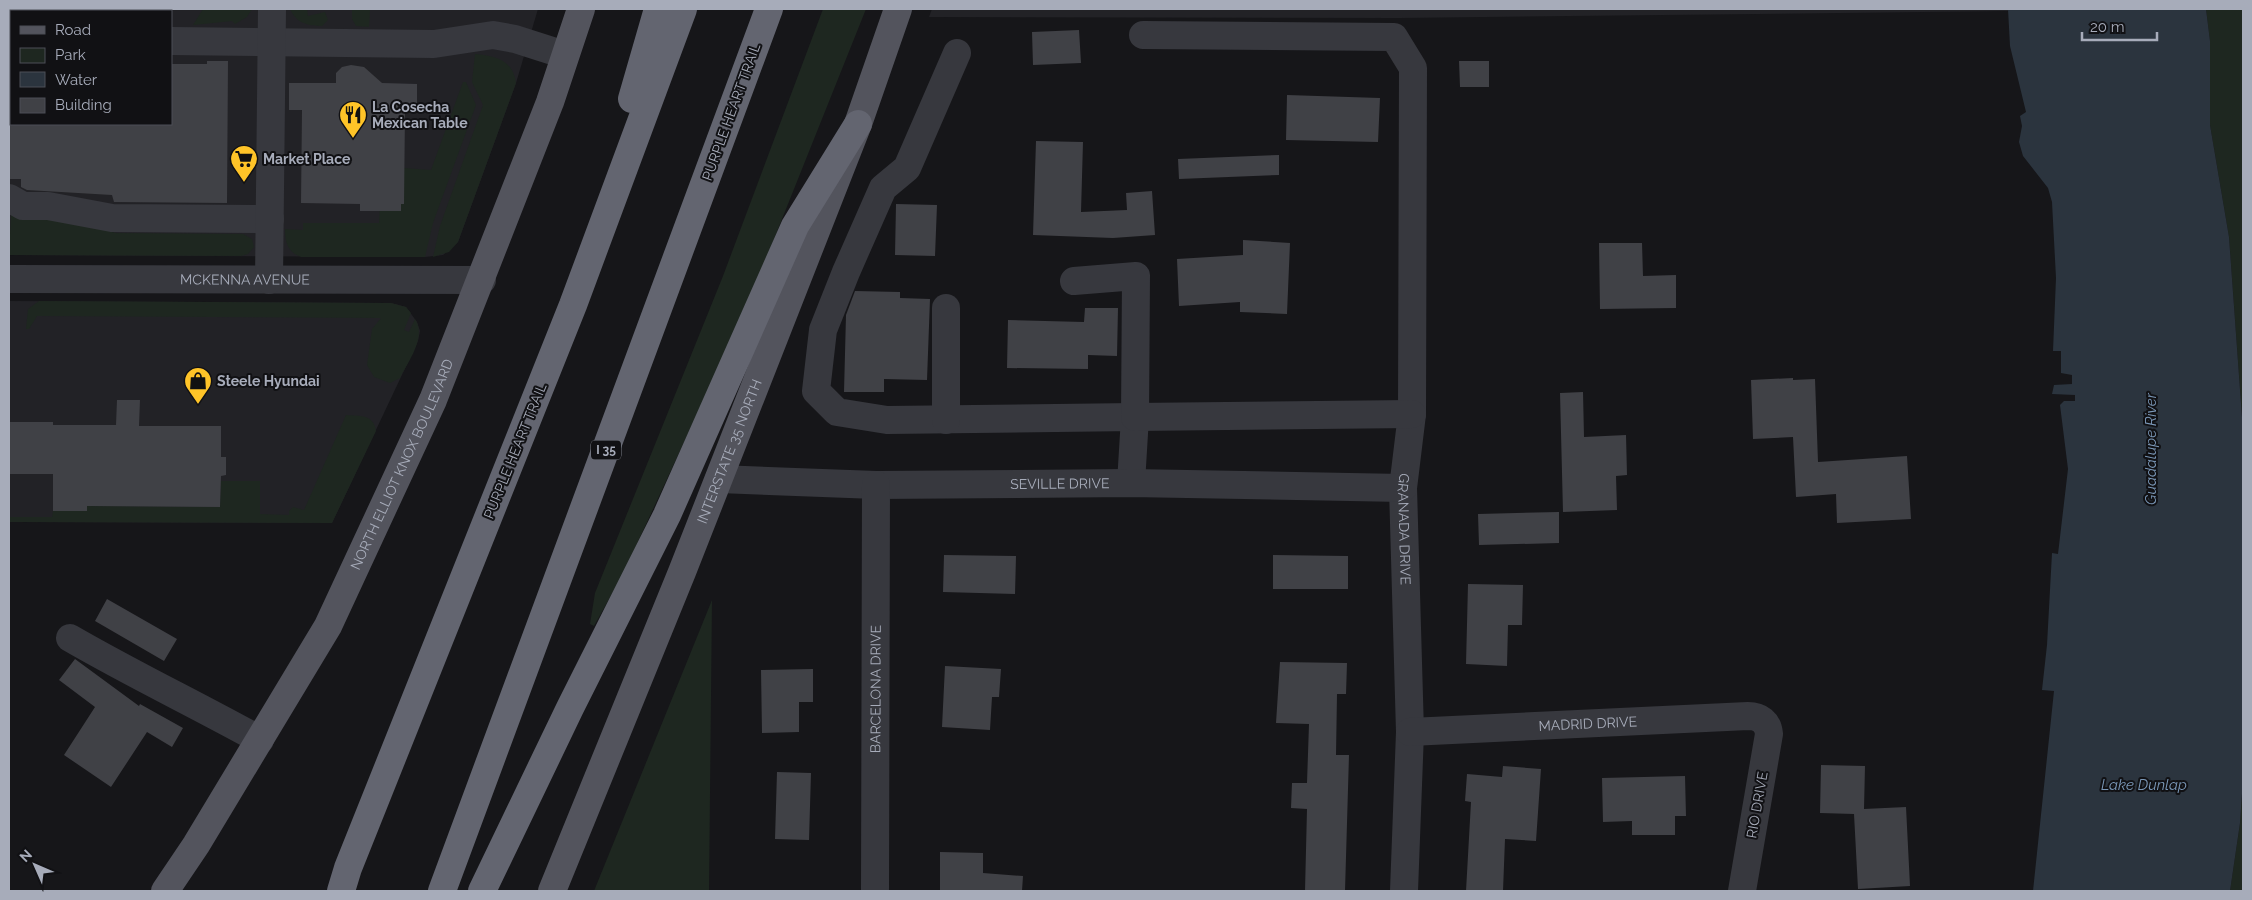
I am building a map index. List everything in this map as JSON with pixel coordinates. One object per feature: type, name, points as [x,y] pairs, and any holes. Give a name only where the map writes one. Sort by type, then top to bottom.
[{"type":"highway","points":[[573,305],[658,9]]},
{"type":"highway","name":"PURPLE HEART TRAIL","points":[[342,883],[573,305],[683,9]]},
{"type":"highway","name":"PURPLE HEART TRAIL","points":[[442,891],[769,9]]},
{"type":"highway","points":[[482,891],[570,708],[667,515],[795,226],[858,124]]},
{"type":"main road","name":"NORTH ELLIOT KNOX BOULEVARD","points":[[165,891],[196,845],[328,626],[420,428],[482,280],[550,102],[581,9]]},
{"type":"main road","name":"INTERSTATE 35 NORTH","points":[[552,891],[719,479],[858,124],[898,9]]},
{"type":"street","points":[[269,280],[272,9]]},
{"type":"street","name":"GRANADA DRIVE","points":[[1143,34],[1394,37],[1413,68],[1412,414],[1403,488],[1410,732],[1404,891]]},
{"type":"street","points":[[172,41],[434,44],[493,35],[515,39],[565,55]]},
{"type":"street","points":[[957,53],[906,168],[883,188],[823,330],[816,391],[837,412],[887,420],[1412,414]]},
{"type":"street","points":[[9,198],[23,206],[48,206],[112,218],[270,219]]},
{"type":"street","points":[[1074,281],[1136,276],[1135,417],[1131,483]]},
{"type":"street","name":"MCKENNA AVENUE","points":[[9,279],[482,280]]},
{"type":"street","points":[[946,308],[946,420]]},
{"type":"street","name":"SEVILLE DRIVE","points":[[719,479],[876,485],[1131,483],[1403,488]]},
{"type":"street","name":"BARCELONA DRIVE","points":[[875,891],[876,485]]},
{"type":"street","points":[[70,638],[260,740]]},
{"type":"street","name":"MADRID DRIVE","points":[[1410,732],[1748,716],[1763,720]]},
{"type":"street","name":"RIO DRIVE","points":[[1742,891],[1769,734],[1763,720]]},
{"type":"shaded area","name":"Market Place","points":[[9,9],[538,9],[516,83],[458,242],[443,255],[425,257],[9,255]]},
{"type":"shaded area","points":[[932,9],[2008,9],[2009,11],[1399,18],[929,17]]},
{"type":"shaded area","name":"Steele Hyundai","points":[[9,301],[391,303],[406,307],[417,322],[420,331],[418,341],[332,523],[9,522]]},
{"type":"green space","points":[[203,9],[252,9],[247,17],[235,24],[232,21],[193,25]]},
{"type":"green space","points":[[290,9],[307,9],[308,16],[325,12],[328,20],[322,26],[303,23],[296,18]]},
{"type":"green space","points":[[352,9],[370,10],[369,27],[356,26],[352,19]]},
{"type":"green space","points":[[823,9],[866,9],[748,304],[623,574],[594,626],[590,624],[595,593],[723,276]]},
{"type":"green space","points":[[2206,9],[2243,9],[2243,431],[2229,237],[2210,125],[2210,41]]},
{"type":"green space","points":[[475,54],[502,60],[511,69],[516,83],[458,242],[449,252],[433,257],[440,226],[483,105],[472,82]]},
{"type":"green space","points":[[463,82],[466,82],[476,105],[433,223],[425,257],[301,257],[290,250],[285,229],[303,230],[303,223],[379,223],[380,203],[404,168],[431,170]]},
{"type":"green space","points":[[11,214],[47,214],[116,233],[243,234],[252,239],[254,247],[248,254],[241,256],[9,255]]},
{"type":"green space","points":[[39,301],[391,303],[406,307],[411,313],[404,330],[409,332],[415,319],[419,334],[415,349],[400,378],[390,383],[374,377],[367,365],[372,329],[381,318],[37,316],[29,329],[26,329],[28,309]]},
{"type":"green space","points":[[346,415],[361,416],[369,419],[375,425],[376,431],[332,523],[9,522],[9,517],[52,517],[53,511],[86,511],[87,506],[220,507],[221,481],[260,481],[260,514],[289,515],[289,511],[293,507],[304,510]]},
{"type":"green space","points":[[712,600],[709,891],[594,891]]},
{"type":"green space","points":[[2243,779],[2243,891],[2230,891],[2240,823]]},
{"type":"water","name":"Lake Dunlap","points":[[2008,9],[2206,9],[2210,41],[2210,125],[2229,237],[2243,431],[2243,779],[2240,823],[2230,891],[2033,891],[2054,691],[2042,690],[2047,645],[2052,553],[2058,554],[2068,469],[2060,405],[2064,401],[2075,401],[2075,395],[2052,394],[2054,385],[2072,384],[2072,375],[2061,373],[2061,351],[2053,351],[2056,278],[2052,202],[2048,188],[2023,156],[2019,142],[2022,126],[2020,116],[2026,112],[2010,46]]},
{"type":"building","points":[[1079,30],[1081,63],[1033,65],[1032,32]]},
{"type":"building","points":[[207,61],[228,61],[227,203],[114,202],[112,195],[27,190],[21,187],[21,179],[9,179],[9,124],[172,125],[172,64],[207,64]]},
{"type":"building","points":[[1459,61],[1489,61],[1489,87],[1460,87]]},
{"type":"building","name":"La Cosecha Mexican Table","points":[[351,65],[364,67],[382,83],[417,84],[417,111],[405,111],[404,204],[401,204],[401,211],[360,211],[360,204],[301,203],[302,110],[289,110],[289,83],[336,83],[336,73],[342,67]]},
{"type":"building","points":[[1287,95],[1380,98],[1378,142],[1286,140]]},
{"type":"building","points":[[1036,141],[1083,142],[1081,212],[1127,210],[1126,193],[1152,191],[1155,235],[1113,238],[1033,235]]},
{"type":"building","points":[[1279,155],[1279,175],[1179,179],[1178,159]]},
{"type":"building","points":[[896,204],[937,205],[935,256],[895,255]]},
{"type":"building","points":[[1243,240],[1290,243],[1287,314],[1240,312],[1240,302],[1179,306],[1177,259],[1243,255]]},
{"type":"building","points":[[1599,243],[1642,243],[1643,276],[1676,275],[1676,308],[1600,309]]},
{"type":"building","points":[[855,291],[900,292],[900,298],[930,299],[927,380],[884,379],[884,392],[844,392],[846,315]]},
{"type":"building","points":[[1085,308],[1118,308],[1117,356],[1088,355],[1088,369],[1007,368],[1008,320],[1084,322]]},
{"type":"building","points":[[1793,378],[1793,380],[1815,379],[1818,462],[1907,456],[1911,519],[1837,523],[1836,494],[1796,497],[1793,437],[1753,439],[1751,380]]},
{"type":"building","points":[[1583,392],[1584,437],[1626,435],[1627,475],[1616,476],[1617,510],[1563,512],[1560,393]]},
{"type":"building","points":[[117,400],[140,400],[139,426],[221,426],[221,457],[226,457],[226,475],[221,476],[220,507],[87,506],[87,511],[53,511],[53,474],[9,474],[9,422],[53,422],[53,425],[116,425]]},
{"type":"building","points":[[1559,512],[1559,543],[1479,545],[1478,514]]},
{"type":"building","points":[[944,555],[1016,556],[1015,594],[943,592]]},
{"type":"building","points":[[1273,555],[1348,556],[1348,589],[1273,589]]},
{"type":"building","points":[[1468,584],[1523,585],[1522,625],[1508,625],[1507,666],[1466,664]]},
{"type":"building","points":[[107,599],[177,639],[164,661],[95,621]]},
{"type":"building","points":[[75,659],[139,706],[140,704],[183,728],[172,747],[147,732],[111,787],[64,755],[95,707],[59,680]]},
{"type":"building","points":[[1280,662],[1347,663],[1346,694],[1337,694],[1336,755],[1349,755],[1345,891],[1305,891],[1307,809],[1291,808],[1292,783],[1307,783],[1309,724],[1276,723]]},
{"type":"building","points":[[945,666],[1001,669],[999,697],[992,697],[990,730],[942,727]]},
{"type":"building","points":[[813,669],[813,702],[799,702],[799,732],[762,733],[761,670]]},
{"type":"building","points":[[1821,765],[1865,766],[1864,809],[1906,807],[1910,886],[1858,889],[1854,814],[1820,813]]},
{"type":"building","points":[[1503,766],[1541,769],[1536,841],[1505,839],[1503,891],[1466,891],[1471,802],[1465,801],[1467,774],[1502,777]]},
{"type":"building","points":[[777,772],[811,773],[809,840],[775,839]]},
{"type":"building","points":[[1685,776],[1686,816],[1675,816],[1675,835],[1632,835],[1632,821],[1603,822],[1602,778]]},
{"type":"building","points":[[940,852],[983,853],[983,873],[1023,876],[1022,891],[940,891]]},
{"type":"place","name":"La Cosecha Mexican Table","points":[[353,139]]},
{"type":"place","name":"Market Place","points":[[244,183]]},
{"type":"place","name":"Steele Hyundai","points":[[198,405]]},
{"type":"water label","name":"Guadalupe River","points":[[2151,449]]}]
